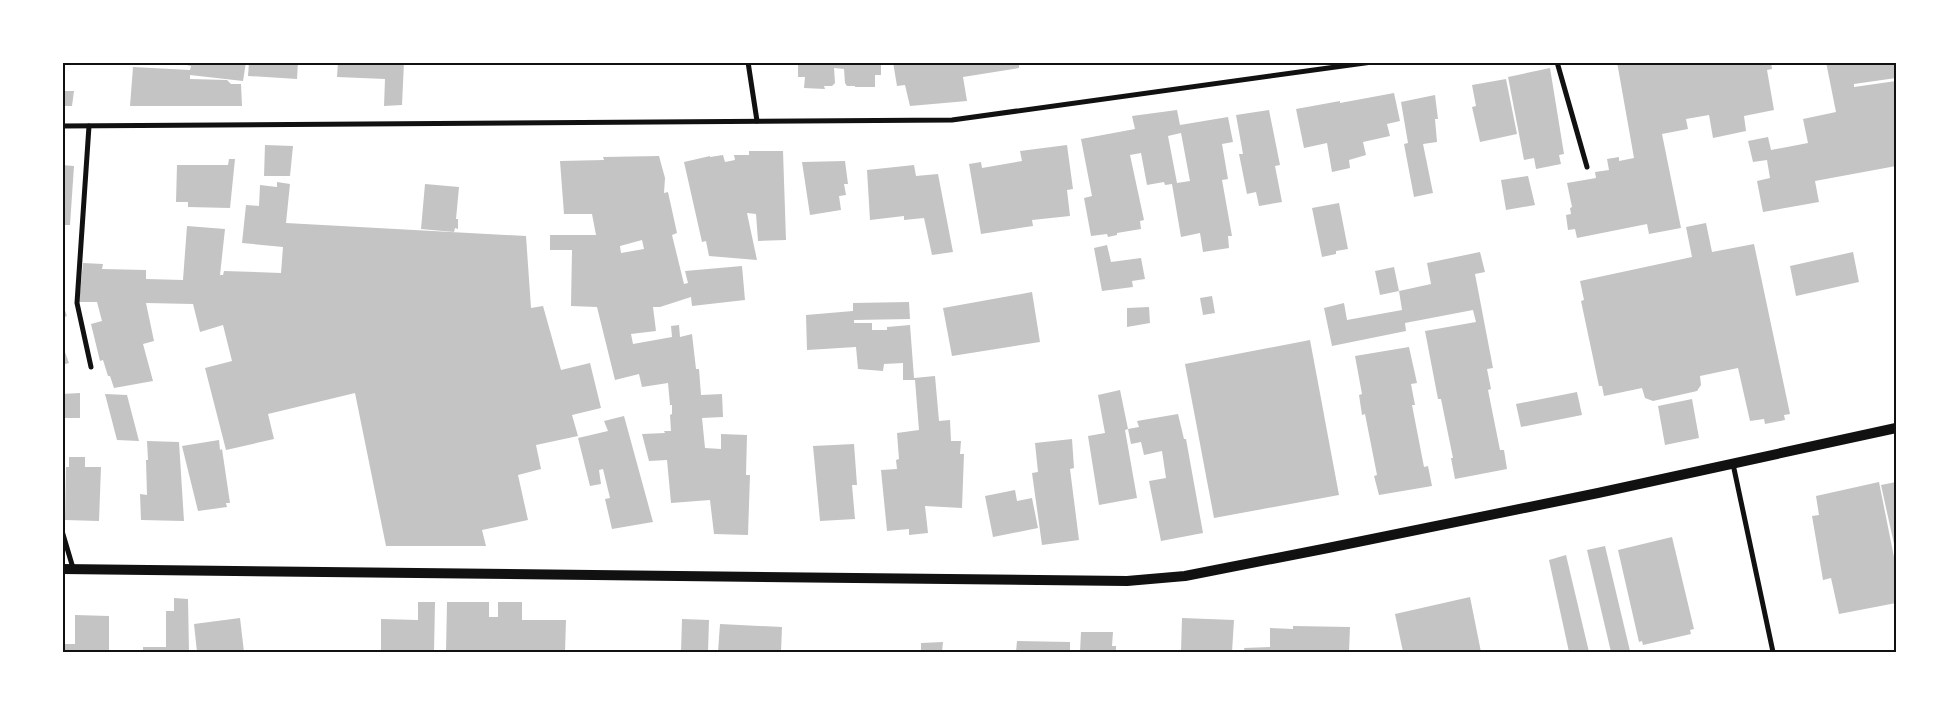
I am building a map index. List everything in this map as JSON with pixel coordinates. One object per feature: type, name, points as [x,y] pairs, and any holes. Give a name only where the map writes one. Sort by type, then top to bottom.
[{"type":"main road","points":[[68,569],[1127,581],[1186,576],[1598,493],[1896,428]]},
{"type":"street","points":[[748,62],[757,121]]},
{"type":"street","points":[[62,126],[952,120],[1372,62]]},
{"type":"street","points":[[1557,62],[1587,167]]},
{"type":"street","points":[[89,126],[77,303],[91,367]]},
{"type":"street","points":[[1733,464],[1773,652]]},
{"type":"street","points":[[62,531],[68,569]]},
{"type":"building","points":[[172,62],[246,62],[243,81],[190,75],[190,79],[227,80],[231,84],[241,84],[242,106],[130,106],[133,67],[190,70],[191,66]]},
{"type":"building","points":[[249,62],[298,62],[297,79],[248,76]]},
{"type":"building","points":[[338,62],[404,62],[402,105],[384,106],[385,79],[337,77]]},
{"type":"building","points":[[812,62],[881,62],[881,75],[875,75],[875,87],[847,86],[844,69],[834,68],[835,83],[832,86],[824,86],[825,89],[804,88],[805,77],[798,77],[798,64]]},
{"type":"building","points":[[893,62],[1019,62],[1019,68],[963,77],[967,101],[910,106],[905,85],[897,86]]},
{"type":"building","points":[[1617,62],[1771,62],[1772,69],[1767,70],[1774,110],[1744,116],[1746,131],[1713,138],[1709,115],[1686,119],[1688,129],[1662,134],[1681,228],[1649,234],[1647,224],[1577,238],[1575,229],[1568,230],[1566,215],[1571,214],[1570,208],[1572,207],[1567,183],[1596,178],[1595,172],[1609,170],[1607,159],[1619,157],[1619,161],[1634,158]]},
{"type":"building","points":[[1826,62],[1896,62],[1896,78],[1854,84],[1854,87],[1896,81],[1896,166],[1815,181],[1819,202],[1763,212],[1757,181],[1770,178],[1767,160],[1753,162],[1748,141],[1768,137],[1771,150],[1808,143],[1803,119],[1836,112]]},
{"type":"building","points":[[1550,68],[1564,154],[1559,155],[1561,164],[1536,169],[1534,158],[1524,160],[1508,77]]},
{"type":"building","points":[[1506,79],[1517,134],[1480,142],[1472,107],[1476,106],[1472,85]]},
{"type":"building","points":[[62,91],[74,91],[72,106],[62,106]]},
{"type":"building","points":[[1394,93],[1400,121],[1387,124],[1390,136],[1363,142],[1366,155],[1349,160],[1350,168],[1332,172],[1327,143],[1304,148],[1296,109]]},
{"type":"building","points":[[1435,95],[1438,119],[1435,119],[1437,142],[1423,144],[1433,193],[1414,197],[1404,144],[1408,143],[1401,102]]},
{"type":"building","points":[[1177,110],[1180,125],[1228,117],[1233,142],[1222,144],[1228,179],[1222,180],[1232,236],[1228,236],[1229,248],[1203,252],[1200,233],[1181,237],[1172,184],[1165,185],[1164,182],[1147,185],[1141,153],[1130,155],[1144,220],[1140,221],[1141,229],[1117,233],[1117,235],[1108,237],[1107,234],[1091,236],[1084,198],[1092,196],[1081,139],[1135,129],[1132,116]],"holes":[[[1181,133],[1190,181],[1177,183],[1168,136]]]},
{"type":"building","points":[[1269,110],[1280,165],[1275,166],[1282,202],[1259,206],[1256,192],[1247,194],[1239,154],[1243,154],[1236,115]]},
{"type":"building","points":[[265,145],[293,146],[290,176],[264,176]]},
{"type":"building","points":[[1067,145],[1073,189],[1067,190],[1070,216],[1032,220],[1033,226],[981,234],[969,164],[981,162],[982,168],[1022,161],[1020,151]]},
{"type":"building","points":[[749,151],[783,151],[786,240],[758,241],[756,214],[747,213],[757,260],[709,256],[706,241],[702,242],[684,162],[723,155],[725,162],[735,160],[734,155],[749,155]]},
{"type":"building","points":[[659,156],[665,178],[664,193],[668,192],[677,233],[672,235],[684,284],[688,283],[685,271],[742,266],[745,300],[692,306],[691,297],[660,307],[653,307],[656,331],[631,334],[633,344],[672,337],[671,326],[679,325],[680,337],[692,334],[696,369],[699,369],[701,395],[722,394],[723,417],[702,418],[705,448],[721,449],[721,434],[747,435],[746,475],[750,475],[748,535],[714,534],[710,500],[671,503],[667,460],[649,461],[642,434],[671,431],[670,415],[672,414],[672,405],[670,405],[668,383],[642,387],[639,374],[615,380],[597,307],[571,306],[572,250],[550,250],[550,235],[596,235],[592,214],[564,214],[560,161],[604,160],[603,157]],"holes":[[[642,240],[644,249],[621,253],[620,246]]]},
{"type":"building","points":[[229,159],[235,159],[230,208],[188,207],[188,202],[176,202],[177,165],[228,165]]},
{"type":"building","points":[[845,161],[848,184],[844,184],[846,195],[839,196],[841,210],[810,215],[802,162]]},
{"type":"building","points":[[62,165],[74,166],[70,225],[62,225]]},
{"type":"building","points":[[914,165],[916,176],[938,174],[953,252],[932,255],[924,218],[904,220],[904,216],[870,220],[867,170]]},
{"type":"building","points":[[1528,176],[1535,205],[1506,210],[1501,180]]},
{"type":"building","points":[[277,182],[290,184],[286,223],[526,236],[531,308],[543,306],[561,370],[590,363],[601,408],[572,415],[578,436],[536,445],[541,469],[518,475],[528,520],[482,530],[486,546],[386,546],[355,393],[268,414],[274,439],[226,450],[205,368],[232,361],[223,325],[200,332],[193,304],[146,303],[154,341],[143,344],[153,381],[114,388],[103,360],[100,361],[91,324],[102,321],[97,302],[79,302],[83,263],[103,264],[102,269],[146,270],[146,279],[183,280],[187,226],[225,229],[220,275],[223,275],[224,271],[281,273],[283,247],[242,243],[246,205],[259,206],[260,185],[277,187]]},
{"type":"building","points":[[425,184],[459,187],[456,219],[458,219],[458,229],[455,228],[454,232],[421,229]]},
{"type":"building","points":[[1339,203],[1348,249],[1336,251],[1336,254],[1322,257],[1312,208]]},
{"type":"building","points":[[1706,223],[1712,252],[1754,244],[1790,414],[1784,415],[1785,420],[1765,424],[1764,419],[1750,421],[1738,368],[1700,376],[1701,385],[1697,391],[1653,401],[1645,398],[1642,388],[1604,396],[1602,386],[1599,386],[1581,301],[1584,300],[1580,281],[1692,257],[1686,227]]},
{"type":"building","points":[[1107,245],[1111,262],[1141,258],[1145,279],[1132,281],[1133,287],[1102,291],[1094,248]]},
{"type":"building","points":[[1480,252],[1485,272],[1475,274],[1493,368],[1487,369],[1491,389],[1488,390],[1500,450],[1504,450],[1507,469],[1455,479],[1451,458],[1453,458],[1441,399],[1438,399],[1425,331],[1476,322],[1473,310],[1405,323],[1406,331],[1332,346],[1324,308],[1344,303],[1347,320],[1402,310],[1399,291],[1431,284],[1427,263]]},
{"type":"building","points":[[1853,252],[1859,282],[1796,296],[1790,266]]},
{"type":"building","points":[[1394,267],[1399,291],[1380,295],[1375,271]]},
{"type":"building","points":[[1032,292],[1040,342],[952,356],[943,308]]},
{"type":"building","points":[[1212,296],[1215,313],[1203,315],[1200,298]]},
{"type":"building","points":[[62,302],[67,316],[62,318]]},
{"type":"building","points":[[909,302],[910,319],[854,320],[854,323],[872,323],[872,330],[887,330],[887,327],[910,325],[914,378],[935,376],[939,421],[950,420],[951,441],[961,441],[960,454],[964,454],[962,508],[925,506],[928,533],[909,535],[909,529],[887,531],[881,470],[897,469],[896,460],[899,459],[897,433],[919,430],[915,380],[903,380],[903,363],[884,364],[883,371],[858,369],[856,347],[807,350],[806,315],[853,311],[853,303]]},
{"type":"building","points":[[1149,307],[1150,323],[1127,327],[1127,308]]},
{"type":"building","points":[[1310,340],[1339,495],[1214,518],[1185,364]]},
{"type":"building","points":[[62,344],[69,363],[62,365]]},
{"type":"building","points":[[1409,347],[1417,383],[1411,384],[1415,405],[1412,405],[1424,467],[1428,466],[1432,486],[1379,495],[1374,476],[1377,475],[1365,414],[1362,415],[1359,395],[1362,394],[1355,356]]},
{"type":"building","points":[[1120,390],[1128,429],[1125,430],[1137,498],[1099,505],[1088,436],[1105,433],[1098,395]]},
{"type":"building","points":[[1577,392],[1582,415],[1521,427],[1516,404]]},
{"type":"building","points":[[80,393],[80,418],[62,418],[62,394]]},
{"type":"building","points":[[105,394],[127,395],[139,441],[117,440]]},
{"type":"building","points":[[1692,399],[1699,438],[1665,445],[1658,406]]},
{"type":"building","points":[[1178,414],[1184,439],[1186,439],[1203,533],[1161,541],[1149,481],[1166,478],[1162,451],[1144,455],[1141,442],[1131,444],[1128,429],[1139,427],[1137,421]]},
{"type":"building","points":[[624,416],[653,522],[612,529],[605,499],[610,498],[603,469],[599,470],[601,484],[590,486],[578,438],[608,431],[604,421]]},
{"type":"building","points":[[1072,439],[1074,468],[1070,469],[1079,540],[1042,545],[1032,473],[1038,472],[1035,443]]},
{"type":"building","points":[[219,440],[230,503],[226,503],[227,507],[198,511],[182,446]]},
{"type":"building","points":[[147,441],[179,442],[184,521],[141,520],[140,494],[147,495]]},
{"type":"building","points":[[854,444],[857,485],[852,485],[855,519],[820,521],[813,446]]},
{"type":"building","points":[[69,457],[85,457],[85,467],[101,467],[99,521],[65,520],[66,467],[69,467]]},
{"type":"building","points":[[1879,482],[1896,567],[1896,603],[1839,614],[1831,578],[1823,580],[1812,516],[1819,515],[1816,496]]},
{"type":"building","points":[[1896,482],[1896,553],[1881,485]]},
{"type":"building","points":[[1015,490],[1017,501],[1032,498],[1038,528],[993,537],[985,496]]},
{"type":"building","points":[[1672,537],[1694,629],[1690,630],[1691,634],[1643,645],[1642,641],[1639,642],[1618,550]]},
{"type":"building","points":[[1605,546],[1630,651],[1611,652],[1587,550]]},
{"type":"building","points":[[1566,555],[1589,652],[1569,652],[1549,560]]},
{"type":"building","points":[[1470,597],[1481,652],[1403,652],[1395,614]]},
{"type":"building","points":[[174,598],[188,599],[189,652],[143,652],[143,647],[166,647],[166,611],[174,611]]},
{"type":"building","points":[[418,602],[435,602],[434,652],[381,652],[381,619],[418,620]]},
{"type":"building","points":[[447,602],[489,602],[489,617],[498,617],[498,602],[522,602],[522,620],[566,620],[565,652],[446,652]]},
{"type":"building","points":[[75,615],[109,616],[109,652],[62,652],[62,644],[75,644]]},
{"type":"building","points":[[240,618],[244,652],[197,652],[194,624]]},
{"type":"building","points":[[1182,618],[1234,620],[1232,652],[1181,652]]},
{"type":"building","points":[[682,619],[709,620],[708,652],[681,652]]},
{"type":"building","points":[[720,624],[782,627],[781,652],[718,652]]},
{"type":"building","points":[[1293,626],[1350,627],[1349,652],[1245,652],[1244,648],[1270,647],[1270,628],[1293,629]]},
{"type":"building","points":[[1081,632],[1113,632],[1112,646],[1116,646],[1116,652],[1080,652]]},
{"type":"building","points":[[1017,641],[1070,642],[1070,652],[1016,652]]},
{"type":"building","points":[[943,642],[942,652],[921,652],[921,643]]},
{"type":"building","points":[[971,650],[1011,650],[1011,652],[971,652]]}]
